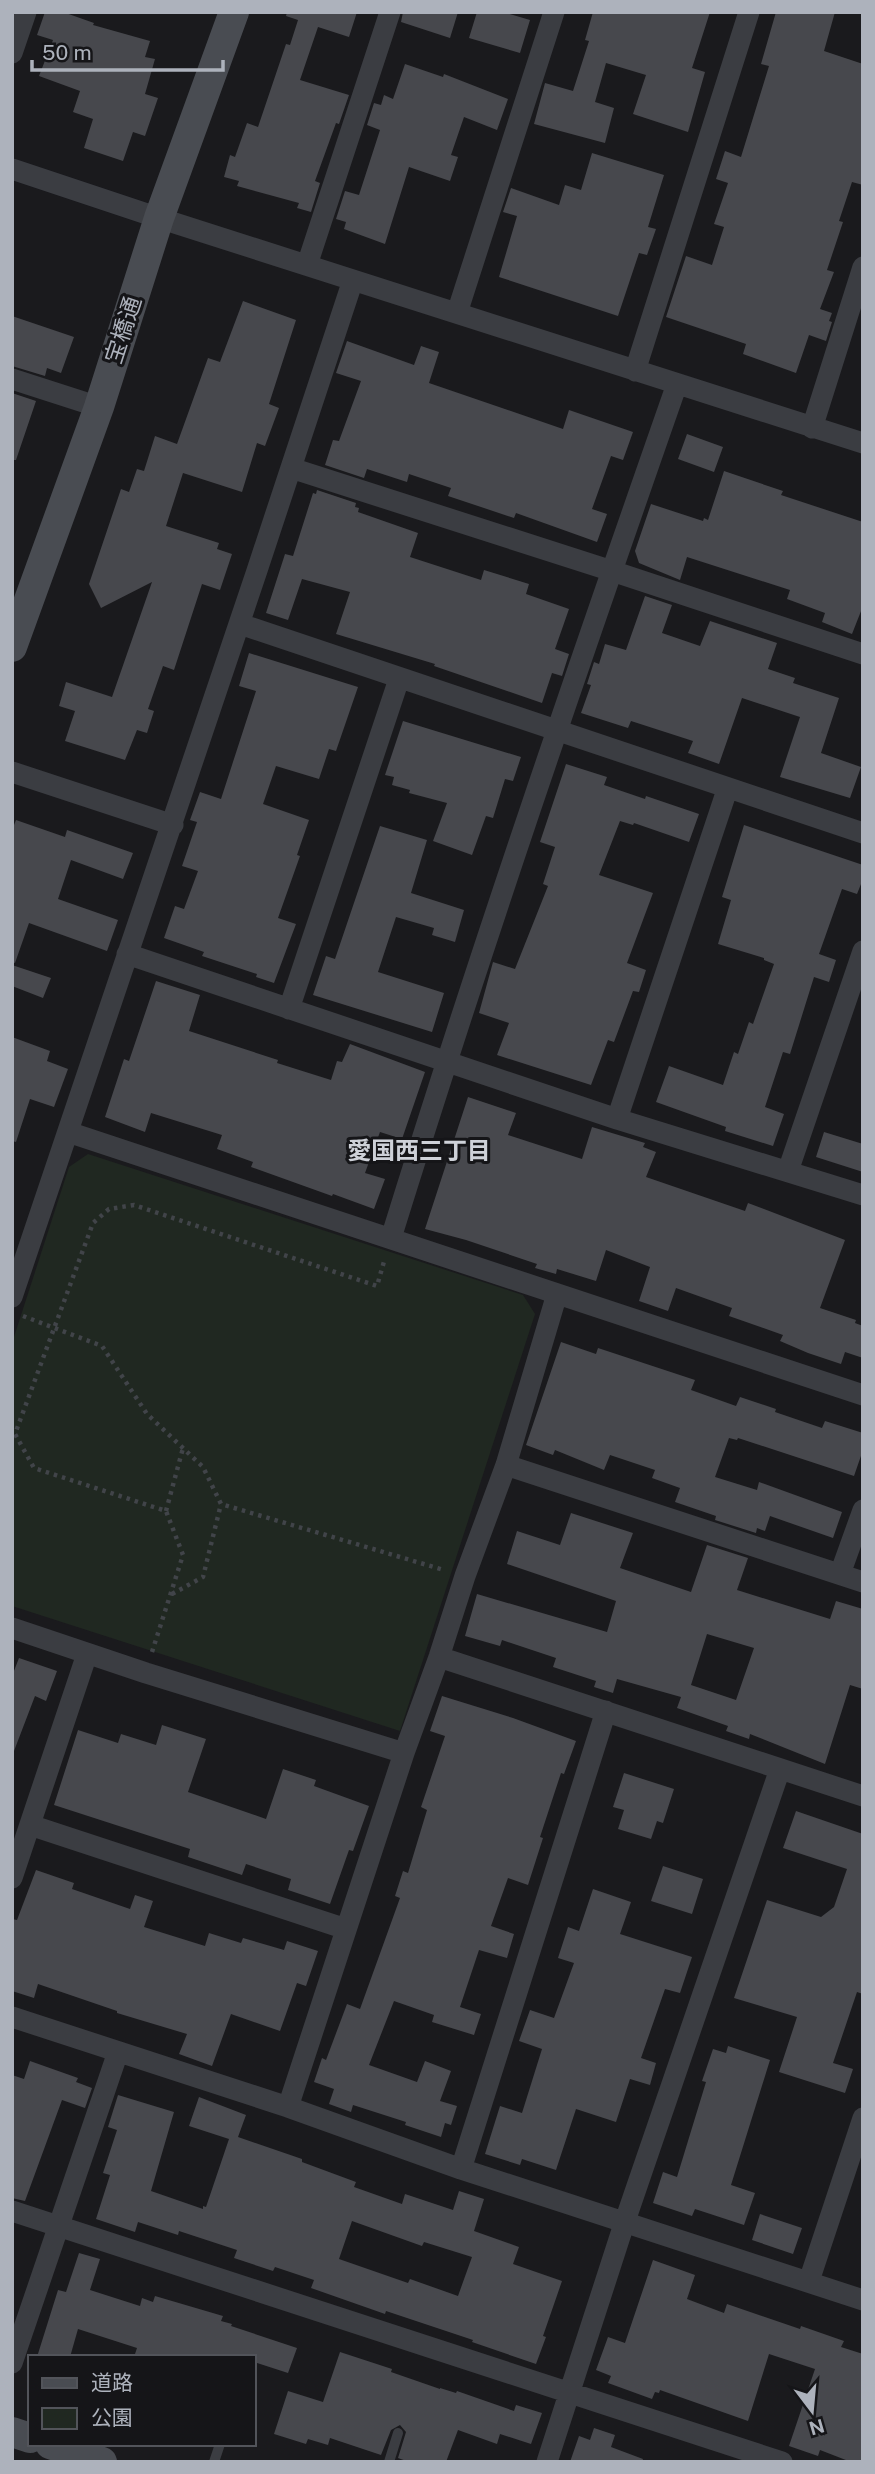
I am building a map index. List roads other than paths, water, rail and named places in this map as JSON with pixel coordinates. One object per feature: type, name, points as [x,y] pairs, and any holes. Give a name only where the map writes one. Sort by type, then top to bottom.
[{"type":"street","points":[[12,53],[26,12]]},
{"type":"street","name":"宝橋通","points":[[12,647],[99,407],[159,218],[234,12]]},
{"type":"street","points":[[307,265],[390,12]]},
{"type":"street","points":[[457,313],[554,12]]},
{"type":"street","points":[[635,371],[749,12]]},
{"type":"street","points":[[12,169],[863,443]]},
{"type":"street","points":[[812,428],[863,267]]},
{"type":"street","points":[[12,1297],[173,825],[353,280]]},
{"type":"street","points":[[12,379],[99,407]]},
{"type":"street","points":[[391,1238],[446,1061],[556,731],[677,384]]},
{"type":"street","points":[[291,468],[612,570],[863,654]]},
{"type":"street","points":[[240,624],[727,790],[863,833]]},
{"type":"street","points":[[289,1009],[399,679]]},
{"type":"street","points":[[12,772],[173,825]]},
{"type":"street","points":[[617,1119],[727,790]]},
{"type":"street","points":[[788,1171],[863,951]]},
{"type":"street","points":[[127,954],[617,1119],[863,1195]]},
{"type":"street","points":[[68,1132],[863,1395]]},
{"type":"street","points":[[288,2107],[404,1754],[506,1465],[557,1294]]},
{"type":"street","points":[[506,1465],[863,1581]]},
{"type":"street","points":[[840,1574],[863,1510]]},
{"type":"street","points":[[12,1628],[404,1754]]},
{"type":"street","points":[[12,1878],[87,1654]]},
{"type":"street","points":[[439,1657],[863,1796]]},
{"type":"street","points":[[461,2169],[606,1712]]},
{"type":"street","points":[[547,2462],[625,2221],[780,1769]]},
{"type":"street","points":[[30,1825],[346,1929]]},
{"type":"street","points":[[12,2017],[288,2107],[461,2169],[863,2300]]},
{"type":"street","points":[[12,2363],[118,2052]]},
{"type":"street","points":[[809,2281],[863,2118]]},
{"type":"street","points":[[12,2211],[782,2462]]},
{"type":"street","points":[[56,2446],[102,2462]]},
{"type":"lane","points":[[389,2462],[398,2433]]},
{"type":"district","name":"愛国西三丁目","points":[[419,1151]]}]
